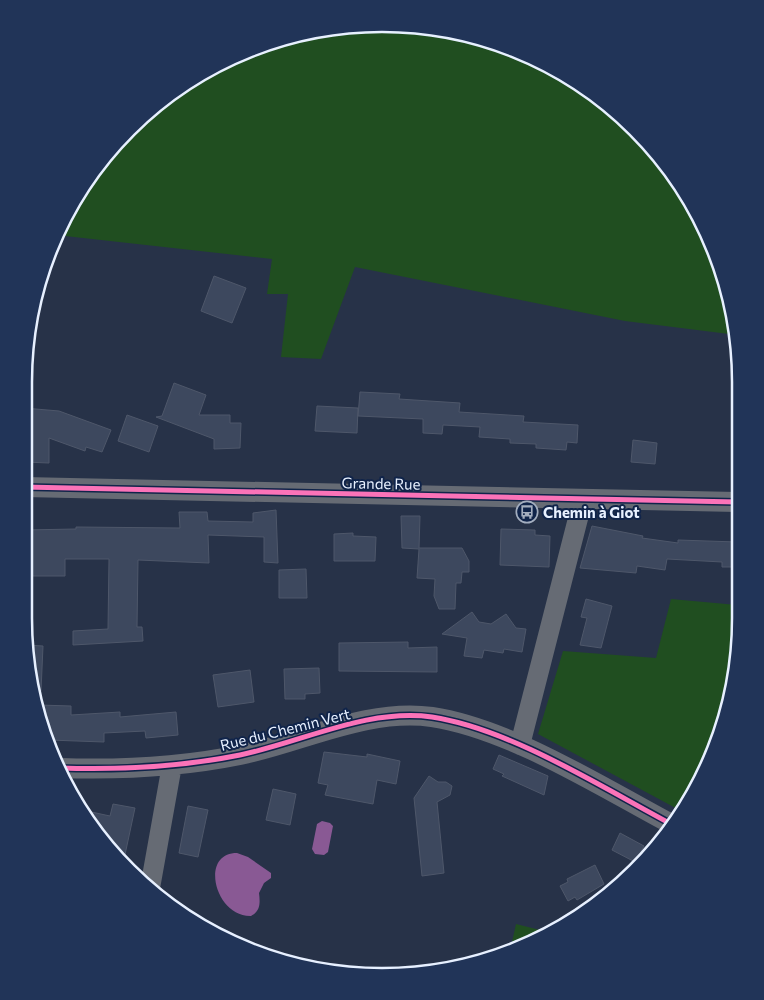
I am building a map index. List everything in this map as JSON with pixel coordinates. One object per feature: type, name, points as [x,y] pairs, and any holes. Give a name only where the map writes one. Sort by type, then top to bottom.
[{"type":"street","name":"Grande Rue","points":[[32,487],[732,502]]},
{"type":"street","points":[[520,745],[583,499]]},
{"type":"street","name":"Rue du Chemin Vert","points":[[67,768],[119,770],[242,755],[353,724],[409,716],[456,722],[520,745],[666,821]]},
{"type":"street","points":[[151,880],[172,765]]},
{"type":"green space","points":[[382,32],[428,35],[472,44],[516,59],[537,69],[576,91],[629,135],[659,169],[685,207],[705,248],[713,270],[720,292],[729,334],[625,321],[355,267],[321,359],[281,357],[288,294],[267,294],[272,259],[65,236],[91,188],[119,152],[152,119],[207,79],[248,59],[292,44],[314,39],[336,35]]},
{"type":"green space","points":[[671,599],[732,605],[729,664],[720,708],[705,752],[676,808],[538,734],[563,651],[656,658]]},
{"type":"green space","points":[[516,924],[539,930],[516,941],[512,942]]},
{"type":"shaded area","points":[[322,821],[333,826],[328,852],[324,855],[315,854],[312,849],[317,824]]},
{"type":"shaded area","points":[[237,853],[248,857],[271,873],[271,878],[264,883],[259,893],[260,903],[257,912],[251,916],[239,914],[228,907],[216,885],[215,873],[218,863],[225,856]]},
{"type":"building","points":[[214,276],[246,288],[232,323],[201,311]]},
{"type":"building","points":[[174,383],[206,395],[199,415],[230,415],[230,423],[241,423],[240,448],[214,449],[214,439],[156,417],[162,416]]},
{"type":"building","points":[[360,392],[400,394],[399,399],[460,403],[459,412],[524,416],[523,422],[578,425],[577,443],[567,442],[566,450],[536,448],[536,444],[510,443],[510,439],[479,437],[480,427],[443,425],[442,434],[423,433],[423,419],[358,416]]},
{"type":"building","points":[[317,406],[358,408],[357,433],[315,431]]},
{"type":"building","points":[[32,409],[59,411],[111,430],[102,452],[86,447],[85,451],[49,438],[49,463],[32,462]]},
{"type":"building","points":[[127,415],[158,426],[149,452],[118,441]]},
{"type":"building","points":[[633,440],[657,443],[655,464],[631,462]]},
{"type":"building","points":[[276,510],[278,563],[264,562],[264,537],[208,535],[209,563],[138,560],[137,627],[142,627],[143,641],[73,645],[73,631],[108,629],[109,559],[65,559],[65,576],[32,576],[32,530],[76,529],[76,527],[180,528],[179,512],[207,512],[208,521],[253,522],[253,513]]},
{"type":"building","points":[[401,516],[420,516],[419,548],[462,548],[469,561],[469,572],[462,572],[461,583],[456,583],[455,609],[439,609],[434,596],[435,579],[417,578],[419,549],[402,548]]},
{"type":"building","points":[[592,526],[643,536],[642,538],[678,543],[678,540],[732,542],[732,567],[722,567],[722,562],[667,559],[665,570],[637,566],[636,573],[580,568]]},
{"type":"building","points":[[501,529],[535,530],[535,535],[550,536],[549,567],[500,565]]},
{"type":"building","points":[[353,533],[353,536],[376,537],[375,561],[334,561],[334,534]]},
{"type":"building","points":[[306,569],[307,598],[279,598],[279,570]]},
{"type":"building","points":[[586,599],[612,606],[601,648],[580,645],[587,618],[581,617]]},
{"type":"building","points":[[472,612],[479,622],[491,624],[506,614],[516,628],[526,629],[522,652],[504,649],[503,653],[484,650],[482,658],[464,656],[467,638],[442,634]]},
{"type":"building","points":[[408,642],[408,648],[437,647],[437,672],[339,671],[339,643]]},
{"type":"building","points":[[33,645],[43,646],[41,691],[35,664]]},
{"type":"building","points":[[319,668],[320,693],[305,694],[305,699],[285,699],[284,669]]},
{"type":"building","points":[[250,670],[254,702],[218,707],[213,675]]},
{"type":"building","points":[[43,705],[71,706],[71,715],[120,712],[120,717],[176,712],[178,735],[146,738],[145,731],[104,733],[104,742],[55,740]]},
{"type":"building","points":[[324,752],[367,757],[367,754],[400,761],[396,784],[377,780],[373,804],[325,795],[328,785],[318,783]]},
{"type":"building","points":[[499,755],[548,776],[544,795],[502,776],[504,774],[493,769]]},
{"type":"building","points":[[429,776],[438,782],[446,782],[452,786],[450,795],[437,802],[444,873],[422,876],[414,798]]},
{"type":"building","points":[[273,789],[296,794],[290,825],[266,820]]},
{"type":"building","points":[[113,804],[135,808],[125,854],[91,812],[110,816]]},
{"type":"building","points":[[188,806],[208,810],[198,857],[179,853]]},
{"type":"building","points":[[620,833],[644,846],[633,861],[612,850]]},
{"type":"building","points":[[595,865],[604,884],[577,900],[575,897],[568,901],[560,886],[568,882],[567,879]]},
{"type":"cycle path","points":[[32,487],[732,502]]},
{"type":"cycle path","points":[[67,768],[128,768],[218,759],[264,749],[335,728],[383,717],[432,717],[462,724],[525,747],[666,821]]},
{"type":"place","name":"Chemin à Giot","points":[[527,512]]}]
